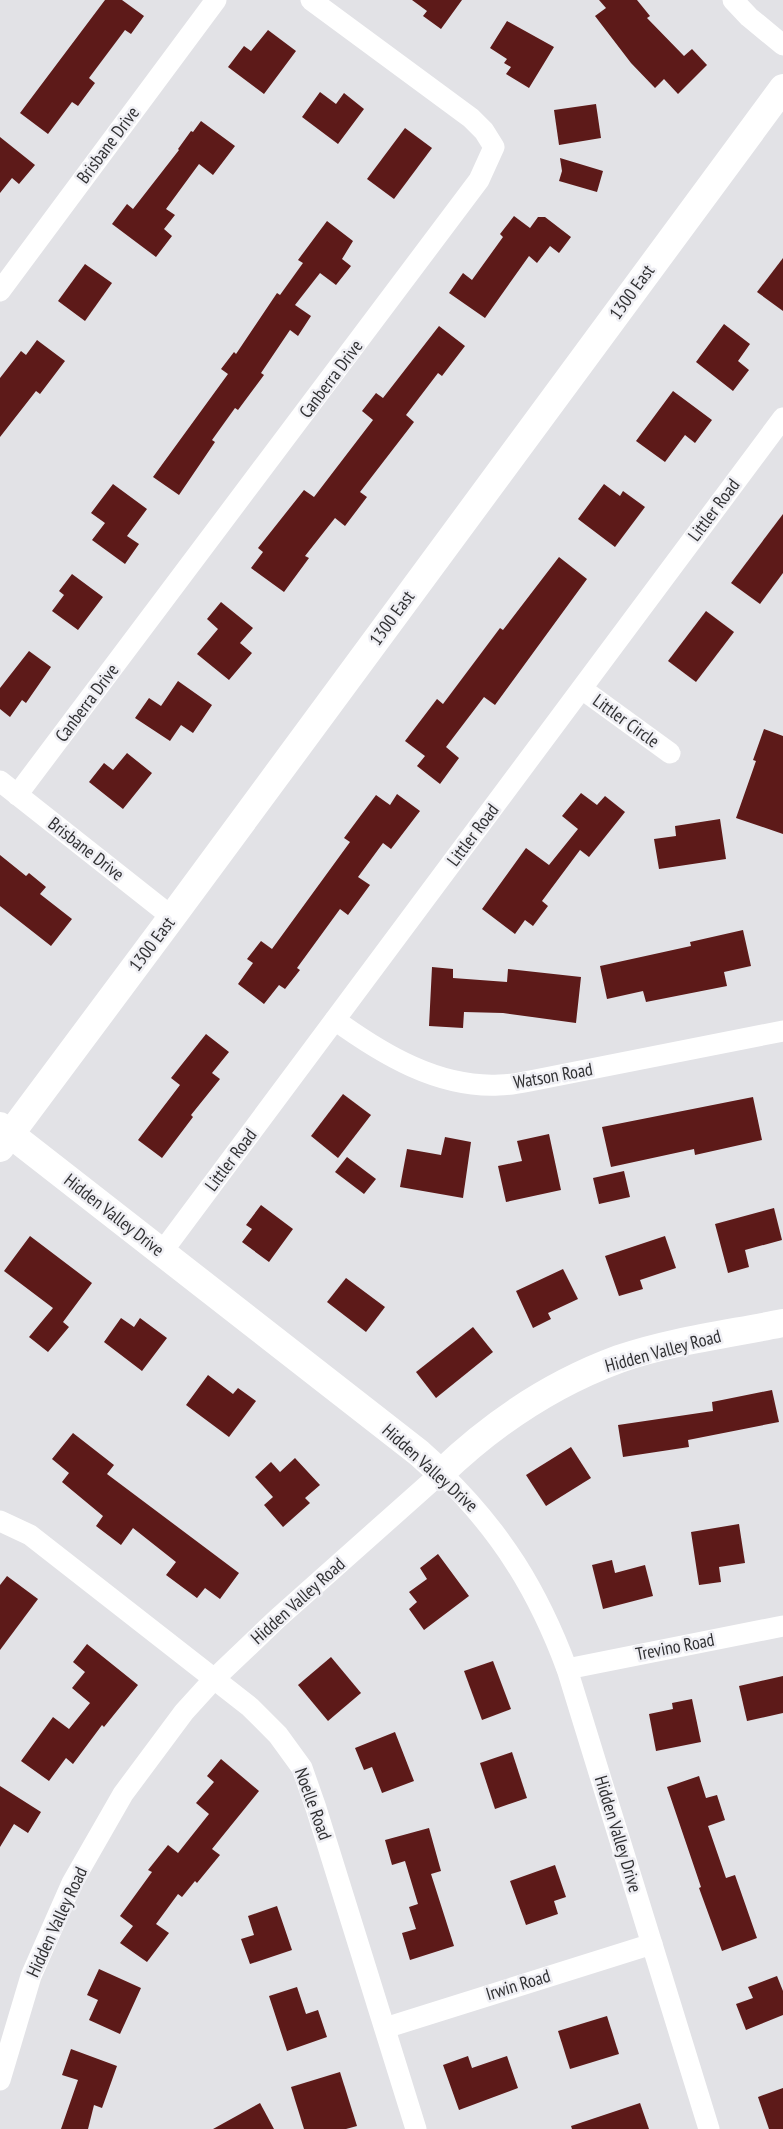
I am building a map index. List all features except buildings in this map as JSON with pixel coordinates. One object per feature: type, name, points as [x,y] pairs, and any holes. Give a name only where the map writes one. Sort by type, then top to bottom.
[{"type":"main road","name":"1300 East","points":[[4,1136],[172,918],[783,88]]},
{"type":"main road","name":"Hidden Valley Drive","points":[[4,1136],[162,1252],[419,1453],[441,1473]]},
{"type":"main road","name":"Hidden Valley Road","points":[[441,1473],[472,1444],[521,1407],[570,1380],[621,1359],[673,1345],[783,1323]]},
{"type":"street","name":"Brisbane Drive","points":[[0,291],[216,0]]},
{"type":"street","name":"Canberra Drive","points":[[17,795],[480,180],[494,148],[484,132],[471,118],[311,0]]},
{"type":"street","points":[[733,0],[783,45]]},
{"type":"street","name":"Littler Road","points":[[162,1252],[783,418]]},
{"type":"street","name":"Littler Circle","points":[[582,689],[670,753]]},
{"type":"street","name":"Brisbane Drive","points":[[0,781],[172,918]]},
{"type":"street","name":"Watson Road","points":[[335,1020],[368,1043],[400,1061],[434,1075],[470,1083],[499,1085],[530,1082],[783,1031]]},
{"type":"street","name":"Hidden Valley Drive","points":[[441,1473],[480,1513],[515,1561],[545,1614],[567,1669],[709,2129]]},
{"type":"street","name":"Hidden Valley Road","points":[[0,2080],[31,1976],[72,1883],[123,1794],[184,1712],[214,1679],[278,1618],[441,1473]]},
{"type":"street","name":"Noelle Road","points":[[0,1521],[30,1534],[250,1707],[278,1735],[302,1768],[416,2129]]},
{"type":"street","name":"Trevino Road","points":[[567,1669],[783,1626]]},
{"type":"street","name":"Irwin Road","points":[[385,2028],[652,1944]]}]
